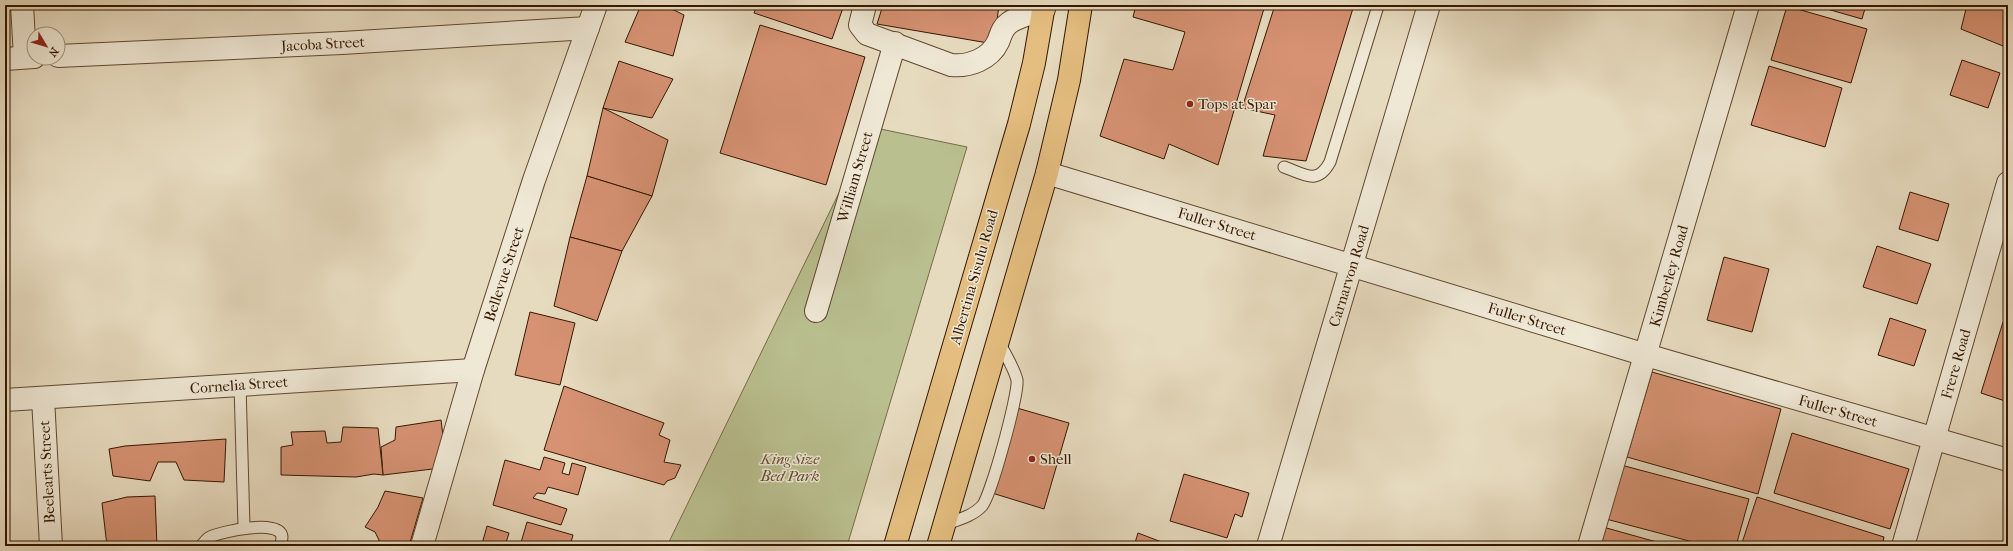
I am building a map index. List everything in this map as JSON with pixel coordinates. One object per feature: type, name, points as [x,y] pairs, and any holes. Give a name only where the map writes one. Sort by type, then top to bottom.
[{"type":"main road","name":"Albertina Sisulu Road","points":[[895,546],[1019,124],[1034,63],[1044,7]]},
{"type":"main road","points":[[938,546],[1047,172],[1070,80],[1082,10]]},
{"type":"street","points":[[21,58],[22,5]]},
{"type":"street","name":"Bellevue Street","points":[[422,546],[473,370],[534,180],[596,5]]},
{"type":"street","name":"Carnarvon Road","points":[[1268,546],[1353,265],[1429,5]]},
{"type":"street","name":"Kimberley Road","points":[[1589,546],[1748,5]]},
{"type":"street","points":[[862,15],[867,34],[951,65],[963,66],[974,63],[992,51],[1003,30],[1009,23],[1044,7]]},
{"type":"street","name":"Jacoba Street","points":[[66,56],[342,43],[588,28]]},
{"type":"street","name":"William Street","points":[[816,311],[894,43]]},
{"type":"street","name":"Fuller Street","points":[[1047,172],[1646,355],[2008,460]]},
{"type":"street","name":"Frere Road","points":[[1903,546],[2008,183]]},
{"type":"street","name":"Cornelia Street","points":[[5,400],[473,370]]},
{"type":"street","name":"Beelearts Street","points":[[43,398],[51,546]]},
{"type":"lane","points":[[1284,167],[1312,178],[1318,176],[1326,170],[1330,162],[1378,6]]},
{"type":"lane","points":[[944,525],[978,510],[983,505],[989,493],[1009,423],[1017,384],[1016,377],[998,341]]},
{"type":"lane","points":[[240,385],[244,527]]},
{"type":"lane","points":[[202,546],[209,537],[244,527],[273,528],[280,533],[282,537],[280,546]]},
{"type":"green space","name":"King Size Bed Park","points":[[871,127],[967,147],[847,546],[667,546]]},
{"type":"building","points":[[641,5],[664,5],[684,15],[673,56],[625,42]]},
{"type":"building","points":[[757,5],[844,5],[832,39],[754,13]]},
{"type":"building","points":[[883,5],[999,5],[994,44],[877,24]]},
{"type":"building","points":[[1136,5],[1265,5],[1218,165],[1169,144],[1164,159],[1100,136],[1124,59],[1173,70],[1185,32],[1133,17]]},
{"type":"building","points":[[1275,5],[1354,5],[1306,161],[1263,156],[1275,115],[1242,108]]},
{"type":"building","points":[[1813,5],[1866,5],[1862,19]]},
{"type":"building","points":[[1967,5],[2008,6],[2008,48],[1961,29]]},
{"type":"building","points":[[1787,6],[1867,29],[1851,83],[1771,60]]},
{"type":"building","points":[[760,25],[865,57],[826,185],[720,153]]},
{"type":"building","points":[[1962,60],[2000,73],[1988,108],[1950,95]]},
{"type":"building","points":[[619,61],[673,79],[652,118],[603,108]]},
{"type":"building","points":[[1769,66],[1842,88],[1825,147],[1751,125]]},
{"type":"building","points":[[603,108],[668,140],[652,196],[587,176]]},
{"type":"building","points":[[587,176],[652,196],[622,251],[570,237]]},
{"type":"building","points":[[1910,192],[1949,204],[1938,241],[1899,229]]},
{"type":"building","points":[[570,237],[622,251],[597,321],[554,306]]},
{"type":"building","points":[[1877,246],[1931,264],[1917,304],[1863,287]]},
{"type":"building","points":[[1724,257],[1769,269],[1752,332],[1707,320]]},
{"type":"building","points":[[530,312],[575,323],[560,385],[515,375]]},
{"type":"building","points":[[1890,318],[1926,330],[1914,366],[1878,355]]},
{"type":"building","points":[[2003,322],[2008,324],[2008,402],[1981,393]]},
{"type":"building","points":[[1652,372],[1781,409],[1758,494],[1627,457]]},
{"type":"building","points":[[564,386],[664,423],[659,435],[670,440],[664,462],[681,465],[675,478],[667,481],[664,485],[544,450]]},
{"type":"building","points":[[1017,408],[1069,423],[1044,509],[992,493]]},
{"type":"building","points":[[441,420],[443,436],[441,468],[383,475],[381,447],[395,440],[396,427]]},
{"type":"building","points":[[343,427],[378,428],[383,475],[374,474],[356,477],[281,475],[281,447],[293,445],[291,432],[325,431],[327,443],[341,442]]},
{"type":"building","points":[[1792,433],[1909,469],[1890,529],[1774,493]]},
{"type":"building","points":[[226,439],[224,482],[184,480],[176,462],[158,462],[150,481],[113,476],[109,449],[125,446]]},
{"type":"building","points":[[544,457],[565,463],[562,473],[569,475],[572,463],[586,467],[578,495],[548,487],[545,494],[537,493],[533,498],[567,509],[561,525],[493,505],[505,460],[540,470]]},
{"type":"building","points":[[1621,465],[1749,499],[1736,546],[1708,546],[1606,519]]},
{"type":"building","points":[[1184,474],[1249,493],[1242,517],[1235,514],[1227,538],[1170,521]]},
{"type":"building","points":[[385,491],[423,498],[409,546],[378,546],[379,540],[375,532],[365,527],[378,507]]},
{"type":"building","points":[[155,496],[157,546],[107,546],[102,503],[127,497]]},
{"type":"building","points":[[1757,497],[1884,537],[1882,546],[1741,546]]},
{"type":"building","points":[[527,522],[573,535],[570,546],[520,546]]},
{"type":"building","points":[[487,526],[509,533],[505,546],[482,544]]},
{"type":"building","points":[[1603,527],[1671,546],[1598,546]]},
{"type":"building","points":[[1138,533],[1172,546],[1134,546]]},
{"type":"place","name":"Tops at Spar","points":[[1190,104]]},
{"type":"place","name":"Shell","points":[[1032,459]]}]
